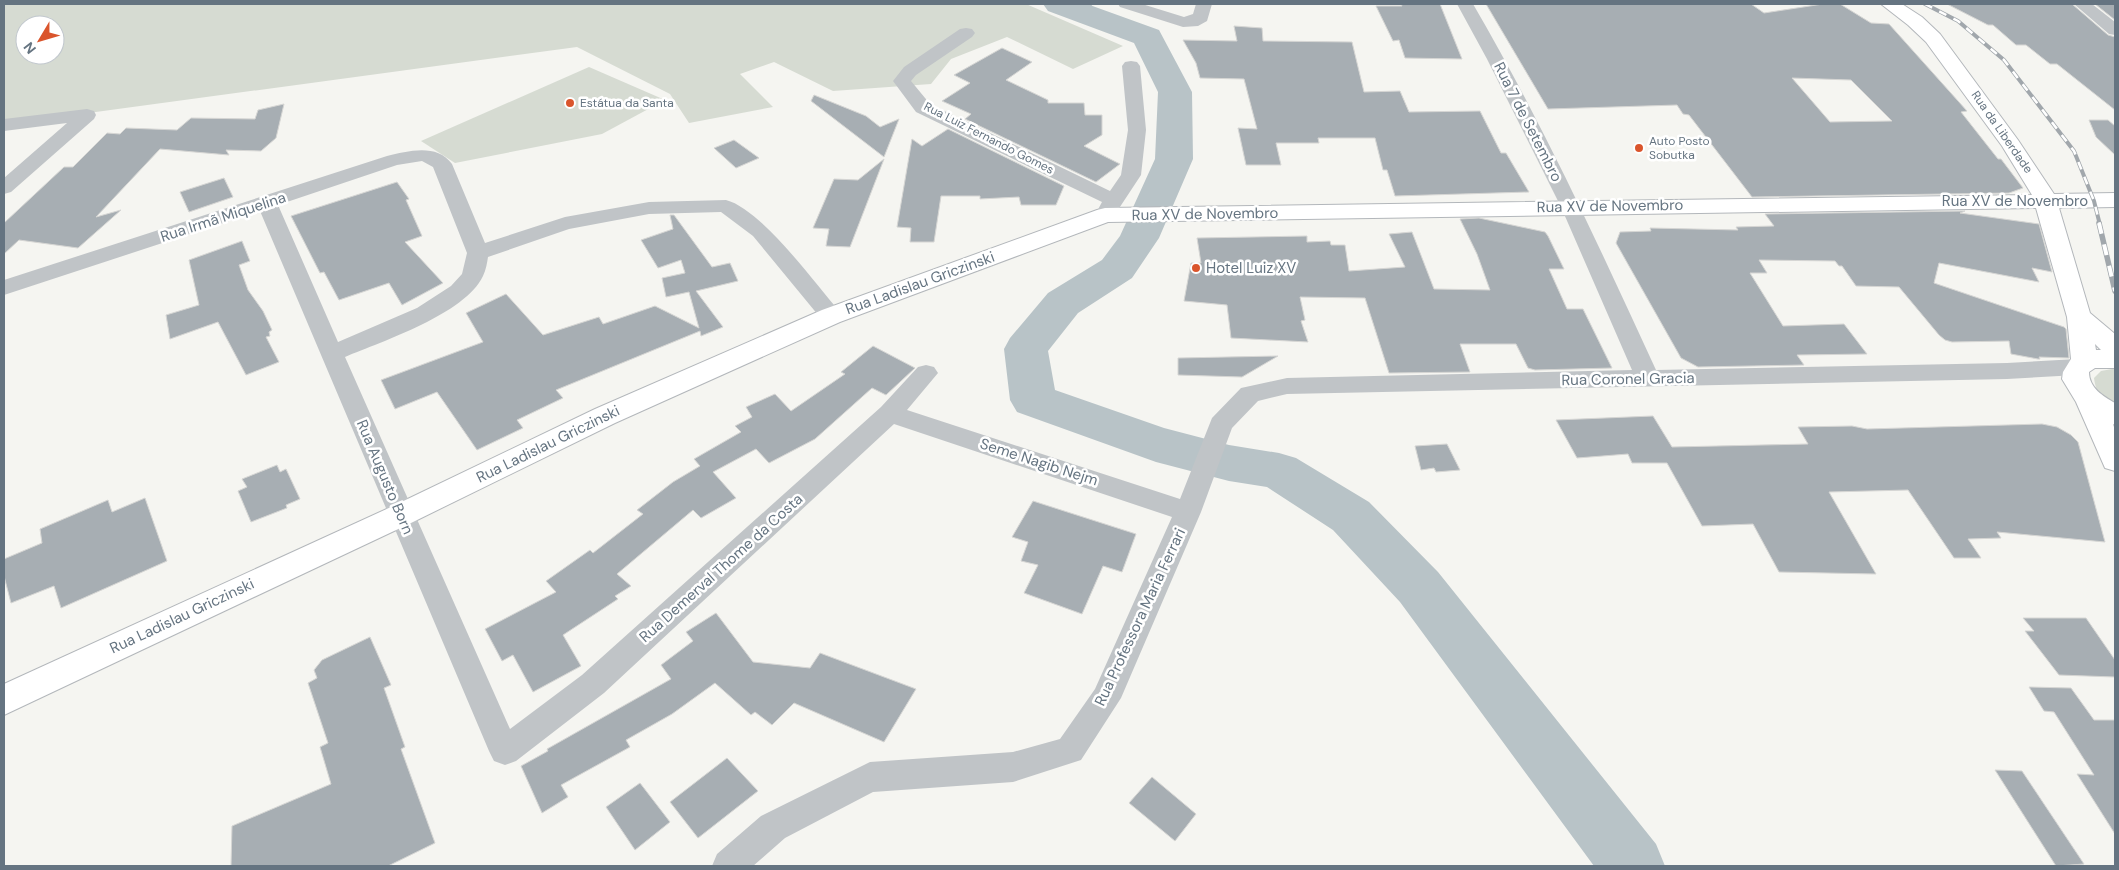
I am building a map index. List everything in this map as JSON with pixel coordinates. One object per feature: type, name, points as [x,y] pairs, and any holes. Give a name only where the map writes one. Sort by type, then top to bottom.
[{"type":"main road","name":"Rua da Liberdade","points":[[1890,4],[1915,21],[1933,38],[2025,163],[2045,200],[2079,317],[2082,377],[2115,461]]},
{"type":"main road","name":"Rua XV de Novembro","points":[[1114,210],[1174,215],[1571,207],[2115,200]]},
{"type":"main road","name":"Rua Ladislau Griczinski","points":[[4,700],[605,416],[831,316],[1114,210]]},
{"type":"main road","points":[[2079,317],[2115,348]]},
{"type":"main road","points":[[2115,359],[2097,358],[2082,377],[2115,415]]},
{"type":"street","points":[[1126,4],[1183,22],[1192,22],[1202,10]]},
{"type":"street","name":"Rua 7 de Setembro","points":[[1465,4],[1496,59],[1571,207],[1648,379]]},
{"type":"street","points":[[2082,4],[2115,30]]},
{"type":"street","name":"Rua Luiz Fernando Gomes","points":[[966,33],[910,72],[902,81],[923,108],[1114,210]]},
{"type":"street","points":[[1114,210],[1131,175],[1137,130],[1131,66]]},
{"type":"street","points":[[4,125],[87,115],[4,188]]},
{"type":"street","name":"Rua Irmã Miquelina","points":[[4,288],[394,160],[425,155],[442,164],[478,253]]},
{"type":"street","name":"Rua Augusto Born","points":[[267,203],[505,751]]},
{"type":"street","points":[[332,353],[410,320],[451,297],[472,277],[478,253],[565,223],[649,208],[726,206],[760,231],[831,316]]},
{"type":"street","name":"Rua Coronel Gracia","points":[[1250,394],[1287,386],[2007,371],[2082,377]]},
{"type":"street","name":"Rua Demerval Thome da Costa","points":[[505,751],[593,684],[890,413],[926,373]]},
{"type":"street","name":"Rua Professora Maria Ferrari","points":[[729,866],[773,827],[870,777],[1013,767],[1070,750],[1106,698],[1188,512],[1221,424],[1250,394]]},
{"type":"street","name":"Seme Nagib Nejm","points":[[890,413],[1188,512]]},
{"type":"shaded area","points":[[4,4],[1026,4],[1123,46],[1073,69],[1007,37],[951,59],[931,84],[833,91],[774,62],[740,74],[773,107],[689,123],[670,94],[577,47],[81,114],[4,122]]},
{"type":"shaded area","points":[[589,67],[665,100],[602,134],[455,163],[421,141]]},
{"type":"shaded area","points":[[2115,369],[2115,408],[2100,396],[2094,378],[2101,371]]},
{"type":"building","points":[[1401,4],[1440,4],[1462,59],[1405,58],[1399,40],[1393,41],[1376,6],[1402,6]]},
{"type":"building","points":[[1486,4],[1751,4],[1764,13],[1823,4],[1840,4],[1871,23],[1889,24],[1967,111],[1961,112],[2023,188],[2009,193],[1752,197],[1689,115],[1683,114],[1677,105],[1548,109]],"holes":[[[1792,78],[1851,80],[1892,121],[1830,122]]]},
{"type":"building","points":[[1947,4],[2072,4],[2108,35],[2115,37],[2115,110],[2057,64],[2050,64],[2026,45],[2016,45],[1993,25],[1988,25]]},
{"type":"building","points":[[2095,4],[2115,4],[2115,20]]},
{"type":"building","points":[[1234,26],[1262,28],[1263,41],[1352,42],[1364,92],[1400,91],[1409,112],[1480,111],[1501,153],[1506,153],[1529,192],[1395,196],[1387,170],[1383,170],[1375,138],[1318,138],[1319,143],[1276,143],[1281,165],[1246,165],[1238,128],[1257,129],[1244,79],[1200,78],[1196,63],[1183,40],[1237,41]]},
{"type":"building","points":[[1002,48],[1032,62],[1006,80],[1048,100],[1048,103],[1084,103],[1085,115],[1102,115],[1102,135],[1084,146],[1120,164],[1096,182],[965,119],[971,114],[942,101],[970,83],[954,75]]},
{"type":"building","points":[[814,95],[866,116],[880,127],[899,119],[884,157],[811,101]]},
{"type":"building","points":[[284,104],[276,138],[261,151],[226,150],[229,155],[160,149],[96,217],[121,210],[78,248],[19,240],[4,254],[4,223],[64,167],[73,167],[107,133],[120,134],[126,128],[177,130],[191,118],[255,119],[258,110]]},
{"type":"building","points":[[2089,120],[2108,120],[2115,126],[2115,155],[2096,137]]},
{"type":"building","points":[[948,129],[1064,186],[1056,205],[1021,205],[1019,197],[980,199],[980,196],[941,196],[934,242],[910,242],[911,228],[897,227],[912,139],[922,146]]},
{"type":"building","points":[[734,140],[759,158],[736,168],[714,148]]},
{"type":"building","points":[[884,159],[850,247],[826,246],[829,229],[813,228],[834,179],[858,180]]},
{"type":"building","points":[[224,178],[233,197],[189,212],[180,192]]},
{"type":"building","points":[[397,182],[409,199],[406,200],[422,236],[405,242],[443,283],[402,305],[389,283],[339,300],[324,272],[320,273],[291,216]]},
{"type":"building","points":[[1965,211],[1960,213],[2039,224],[2052,272],[2032,268],[2039,282],[1939,263],[1934,283],[2064,327],[2066,329],[2069,358],[2039,357],[2040,359],[2038,359],[2011,354],[2009,341],[1952,342],[1945,340],[1899,287],[1856,286],[1842,266],[1839,266],[1835,261],[1759,260],[1767,273],[1750,273],[1783,326],[1844,324],[1867,354],[1797,355],[1804,365],[1698,367],[1681,358],[1616,243],[1620,232],[1651,231],[1650,228],[1738,230],[1736,227],[1774,226],[1765,214]]},
{"type":"building","points":[[670,215],[674,215],[712,267],[730,263],[738,281],[696,291],[723,327],[701,336],[700,331],[556,390],[563,398],[517,420],[523,428],[477,450],[437,392],[395,409],[381,380],[483,342],[466,313],[506,294],[543,335],[599,317],[603,324],[655,306],[699,328],[689,292],[666,297],[662,278],[685,273],[681,260],[658,268],[641,240],[673,229]]},
{"type":"building","points":[[1479,218],[1545,232],[1564,269],[1549,269],[1567,309],[1583,309],[1612,368],[1535,370],[1528,368],[1516,344],[1460,344],[1470,372],[1389,373],[1365,298],[1300,297],[1305,320],[1301,321],[1308,342],[1231,338],[1227,305],[1184,301],[1191,263],[1201,263],[1197,238],[1307,236],[1307,242],[1330,241],[1331,245],[1345,245],[1349,271],[1405,267],[1389,234],[1412,232],[1434,289],[1490,290],[1477,254],[1460,219]]},
{"type":"building","points":[[242,241],[250,261],[239,265],[248,290],[263,311],[272,330],[269,332],[270,336],[266,337],[279,362],[246,375],[218,322],[170,339],[166,315],[199,305],[189,260]]},
{"type":"building","points":[[873,346],[915,368],[886,395],[872,388],[815,439],[769,463],[756,449],[713,472],[736,498],[701,518],[693,510],[617,574],[631,586],[615,596],[618,599],[563,635],[581,666],[533,692],[513,655],[502,661],[485,629],[556,592],[546,581],[590,550],[593,553],[643,514],[637,510],[673,482],[700,466],[694,459],[741,432],[735,426],[752,417],[746,407],[775,394],[791,411],[845,374],[841,372]]},
{"type":"building","points":[[1278,356],[1242,377],[1178,375],[1178,358]]},
{"type":"building","points":[[1653,416],[1672,447],[1808,444],[1798,427],[1852,426],[1867,429],[2042,424],[2057,427],[2071,435],[2078,442],[2105,542],[1997,532],[2001,538],[1968,539],[1981,558],[1954,558],[1908,490],[1829,492],[1876,574],[1779,572],[1753,524],[1702,526],[1667,463],[1632,463],[1628,454],[1577,458],[1556,420]]},
{"type":"building","points":[[1447,444],[1460,470],[1436,472],[1434,468],[1421,470],[1415,446]]},
{"type":"building","points":[[277,465],[280,472],[286,469],[300,499],[286,505],[287,508],[251,522],[238,491],[247,487],[242,479]]},
{"type":"building","points":[[145,498],[167,561],[61,608],[54,586],[11,603],[4,576],[4,559],[42,543],[40,529],[108,500],[112,512]]},
{"type":"building","points":[[1033,501],[1136,534],[1122,572],[1103,566],[1082,614],[1024,593],[1038,565],[1021,561],[1028,542],[1012,537]]},
{"type":"building","points":[[716,613],[753,662],[810,668],[820,653],[916,689],[884,742],[794,703],[772,725],[755,712],[751,715],[715,683],[672,714],[626,740],[630,747],[561,785],[568,797],[542,813],[521,766],[548,751],[547,749],[671,679],[661,665],[693,641],[686,632]]},
{"type":"building","points":[[2023,618],[2086,618],[2115,660],[2115,677],[2059,675],[2025,631],[2034,631]]},
{"type":"building","points":[[370,637],[391,685],[384,688],[405,747],[401,749],[435,843],[388,866],[231,866],[232,826],[331,784],[320,747],[328,743],[308,683],[317,678],[314,670],[322,660]]},
{"type":"building","points":[[2029,687],[2071,688],[2094,720],[2115,720],[2115,834],[2077,774],[2094,775],[2054,712],[2044,711]]},
{"type":"building","points":[[727,758],[758,791],[698,838],[670,802]]},
{"type":"building","points":[[1995,770],[2022,771],[2084,864],[2056,866]]},
{"type":"building","points":[[1152,777],[1196,814],[1175,841],[1129,803]]},
{"type":"building","points":[[640,783],[670,822],[635,850],[606,807]]},
{"type":"waterway","points":[[1059,4],[1147,37],[1175,92],[1174,159],[1139,238],[1117,269],[1063,303],[1026,349],[1033,400],[1156,444],[1229,463],[1279,471],[1351,516],[1419,587],[1633,866]]},
{"type":"waterway","points":[[1075,10],[1084,4]]},
{"type":"railway","points":[[1925,4],[1958,21],[2004,60],[2074,151],[2094,201],[2100,225]]},
{"type":"railway","points":[[2099,223],[2115,291]]},
{"type":"place","name":"Estátua da Santa","points":[[570,103]]},
{"type":"place","name":"Auto Posto Sobutka","points":[[1639,148]]},
{"type":"place","name":"Hotel Luiz XV","points":[[1196,268]]}]
